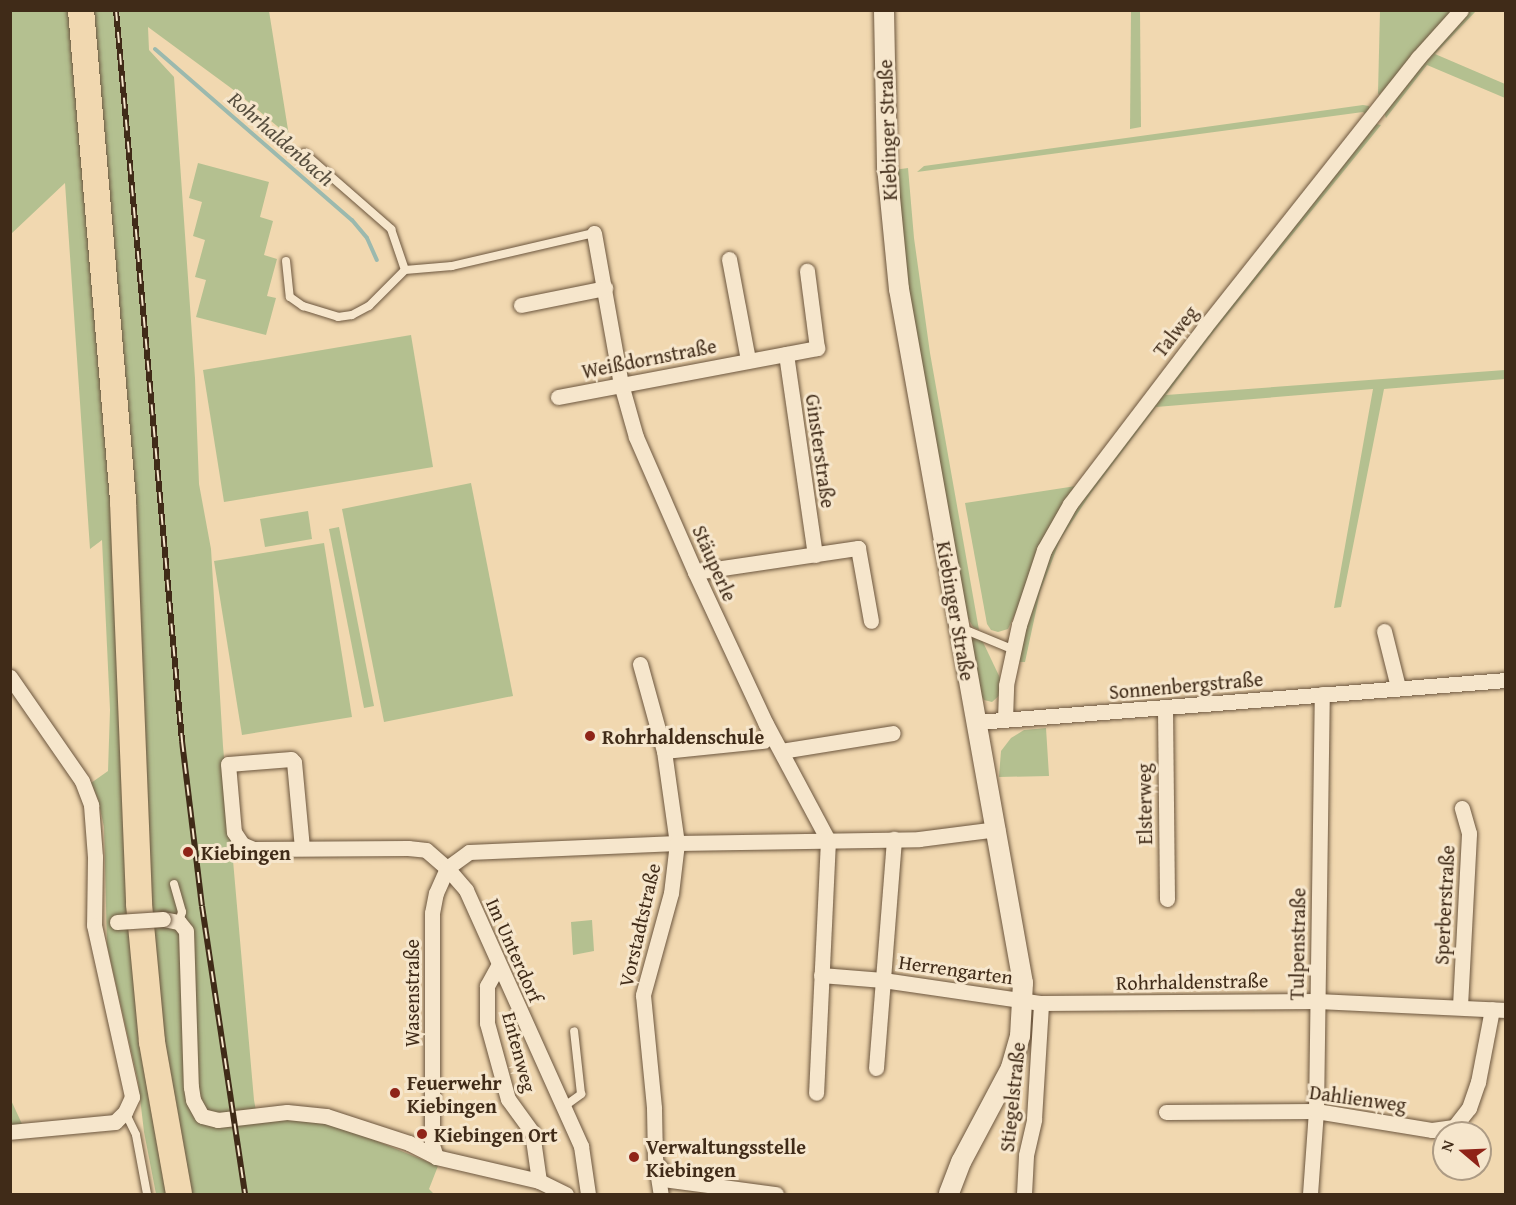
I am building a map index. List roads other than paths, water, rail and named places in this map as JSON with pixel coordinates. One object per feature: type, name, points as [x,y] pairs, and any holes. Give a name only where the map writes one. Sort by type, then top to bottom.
[{"type":"main road","points":[[81,10],[123,502],[139,904],[152,1042],[179,1194]]},
{"type":"street","name":"Kiebinger Straße","points":[[884,10],[885,119],[893,241],[908,350],[1021,965],[1032,1001],[1011,1068],[962,1162],[949,1194]]},
{"type":"street","name":"Talweg","points":[[1005,719],[1006,685],[1012,649],[1044,550],[1083,486],[1391,92],[1461,10]]},
{"type":"street","name":"Stäuperle","points":[[594,233],[621,384],[636,437],[695,572],[781,751],[828,840]]},
{"type":"street","name":"Weißdornstraße","points":[[729,258],[748,360]]},
{"type":"street","name":"Weißdornstraße","points":[[558,397],[817,348],[807,271]]},
{"type":"street","points":[[521,305],[604,288]]},
{"type":"street","name":"Ginsterstraße","points":[[786,354],[815,555]]},
{"type":"street","points":[[695,572],[858,548],[871,621]]},
{"type":"street","points":[[1384,631],[1398,687]]},
{"type":"street","name":"Vorstadtstraße","points":[[640,664],[663,751],[676,843],[671,893],[643,995],[654,1108],[655,1158],[662,1194]]},
{"type":"street","points":[[10,1132],[120,1117],[132,1097],[94,925],[95,857],[91,805],[82,781],[12,680]]},
{"type":"street","name":"Sonnenbergstraße","points":[[976,722],[1506,680]]},
{"type":"street","name":"Tulpenstraße","points":[[1310,1194],[1316,1111],[1322,694]]},
{"type":"street","name":"Elsterweg","points":[[1165,708],[1167,899]]},
{"type":"street","points":[[781,751],[893,733]]},
{"type":"street","points":[[663,751],[763,741]]},
{"type":"street","name":"Im Unterdorf","points":[[302,848],[294,762],[291,759],[228,764],[234,832],[242,844],[253,849],[408,848],[426,850],[447,868],[466,890],[583,1153],[588,1194]]},
{"type":"street","name":"Sperberstraße","points":[[1460,1006],[1468,833],[1462,808]]},
{"type":"street","name":"Vorstadtstraße","points":[[447,868],[469,852],[676,843],[945,838],[997,829]]},
{"type":"street","name":"Herrengarten","points":[[876,1068],[894,839]]},
{"type":"street","points":[[816,1094],[828,840]]},
{"type":"street","name":"Wasenstraße","points":[[436,1157],[432,1145],[432,913],[436,893],[447,868]]},
{"type":"street","points":[[94,925],[163,919],[179,922],[186,931],[191,1087],[196,1109],[209,1120],[287,1112],[326,1116],[399,1140],[436,1157],[539,1181],[566,1194]]},
{"type":"street","name":"Entenweg","points":[[498,966],[486,986],[487,1023],[508,1099],[532,1132],[539,1181]]},
{"type":"street","name":"Herrengarten","points":[[822,975],[883,980],[1032,1001]]},
{"type":"street","name":"Rohrhaldenstraße","points":[[1032,1001],[1317,1001],[1499,1009]]},
{"type":"street","name":"Stiegelstraße","points":[[1024,1194],[1026,1155],[1034,1119],[1032,1001]]},
{"type":"street","name":"Dahlienweg","points":[[1166,1112],[1316,1111],[1432,1130],[1454,1127],[1469,1108],[1499,1009]]},
{"type":"street","points":[[655,1158],[660,1162],[663,1179],[776,1194]]},
{"type":"lane","points":[[304,153],[391,229],[405,270]]},
{"type":"lane","points":[[286,261],[290,297],[303,306],[338,317],[352,315],[369,306],[405,270],[452,266],[594,233]]},
{"type":"lane","points":[[959,627],[1012,649]]},
{"type":"lane","points":[[174,884],[182,912],[179,922]]},
{"type":"lane","points":[[562,1108],[581,1094],[573,1031]]},
{"type":"lane","points":[[120,1117],[136,1135],[147,1194]]},
{"type":"waterway","name":"Rohrhaldenbach","points":[[155,49],[352,220],[367,238],[377,260]]},
{"type":"railway","points":[[116,10],[182,741],[202,906],[245,1194]]},
{"type":"place","name":"Rohrhaldenschule","points":[[590,736]]},
{"type":"place","name":"Kiebingen","points":[[188,852]]},
{"type":"place","name":"Feuerwehr Kiebingen","points":[[395,1093]]},
{"type":"place","name":"Kiebingen Ort","points":[[422,1134]]},
{"type":"place","name":"Verwaltungsstelle Kiebingen","points":[[634,1157]]}]
